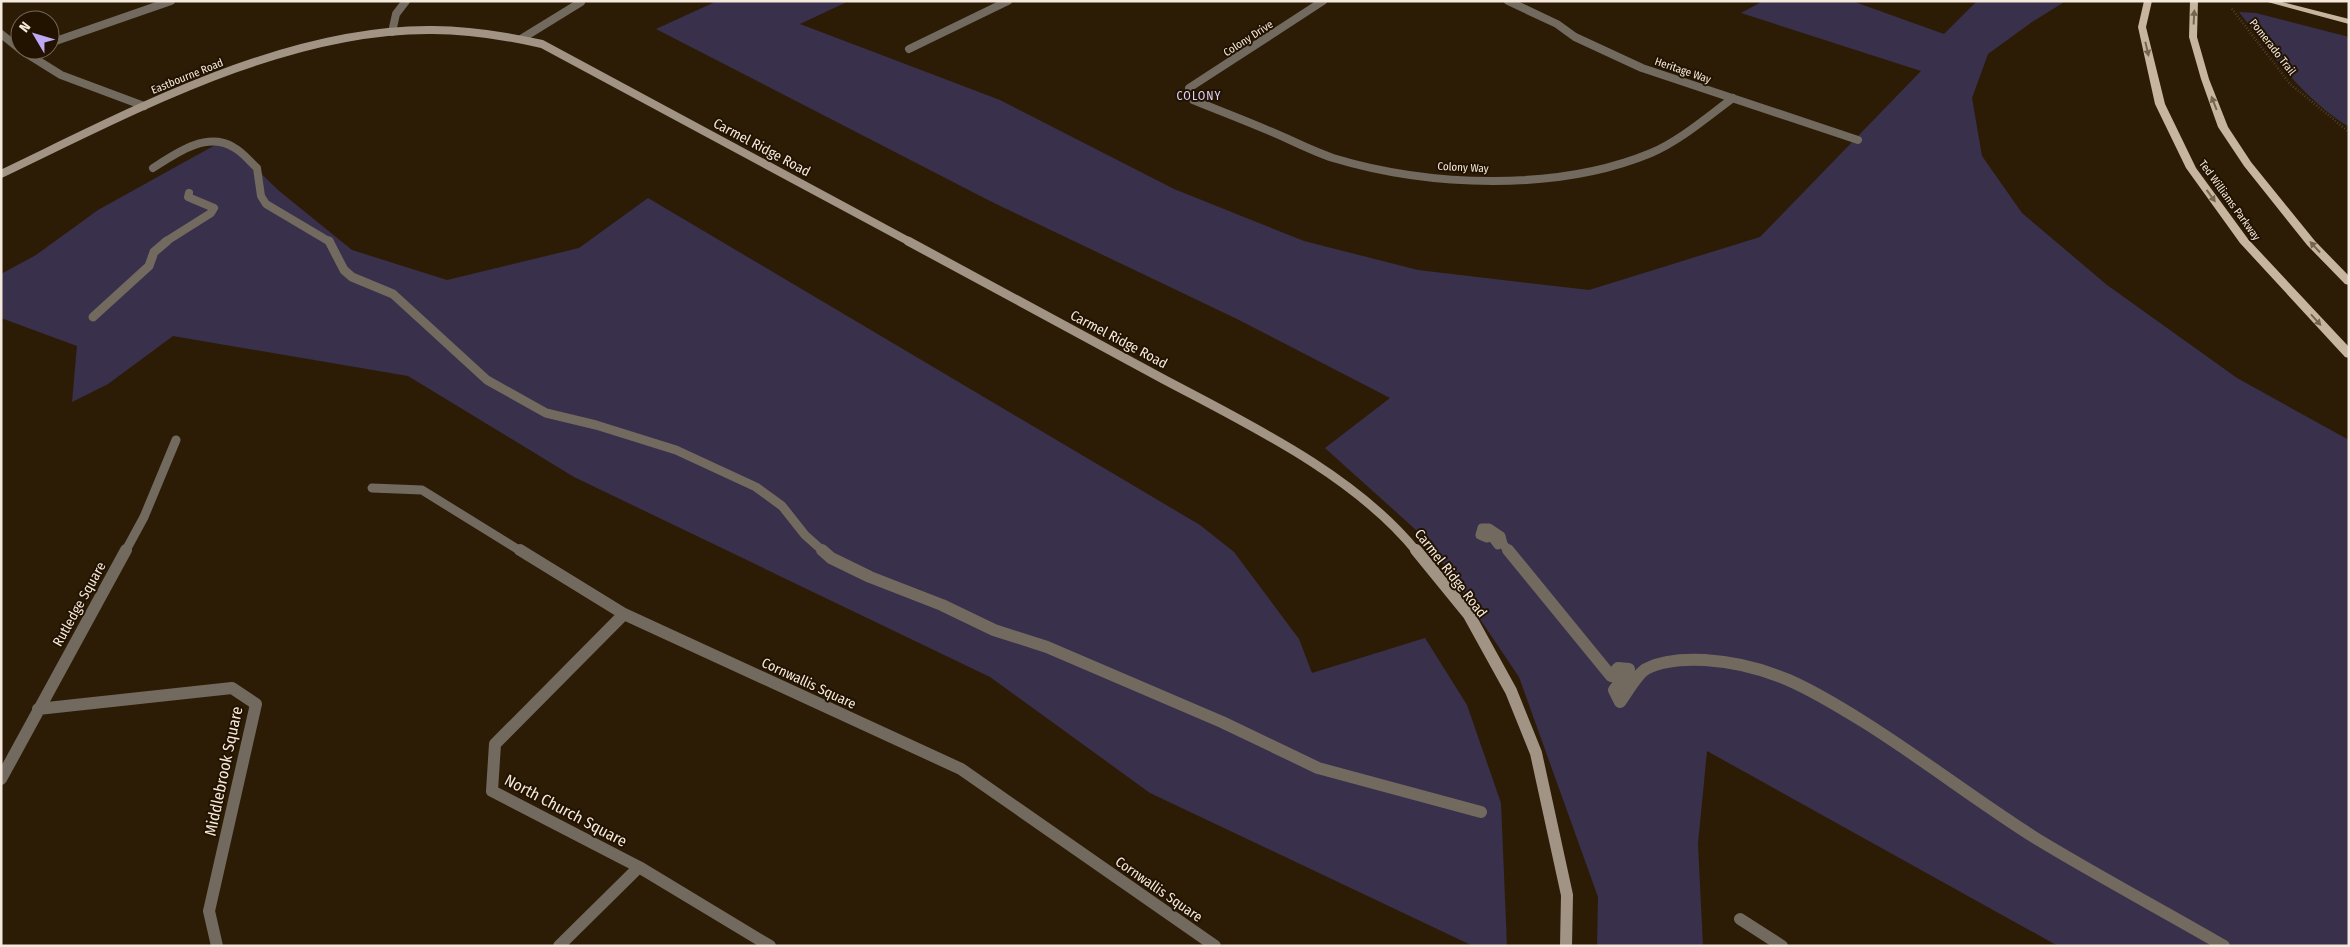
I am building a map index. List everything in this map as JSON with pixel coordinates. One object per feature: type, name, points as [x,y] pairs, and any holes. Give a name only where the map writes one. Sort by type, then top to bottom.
[{"type":"main road","name":"Ted Williams Parkway","points":[[2148,1],[2142,27],[2160,104],[2190,168],[2244,241],[2349,354]]},
{"type":"main road","points":[[2194,1],[2193,37],[2205,79],[2223,127],[2247,164],[2312,243],[2349,282]]},
{"type":"main road","points":[[2268,1],[2349,22]]},
{"type":"street","points":[[60,40],[171,1]]},
{"type":"street","points":[[392,32],[396,14],[406,1]]},
{"type":"street","points":[[909,49],[1008,1]]},
{"type":"street","name":"Colony Drive","points":[[1190,93],[1189,88],[1323,1]]},
{"type":"street","name":"Heritage Way","points":[[1508,1],[1557,24],[1575,38],[1642,68],[1858,140]]},
{"type":"street","points":[[521,39],[581,2]]},
{"type":"street","name":"Carmel Ridge Road","points":[[392,32],[461,30],[500,34],[551,49],[1266,434],[1339,481],[1400,530],[1469,615],[1511,691],[1536,753],[1567,895],[1566,946]]},
{"type":"street","name":"Eastbourne Road","points":[[1,174],[144,106],[240,68],[300,50],[361,36],[392,32]]},
{"type":"street","points":[[39,60],[61,75],[144,106]]},
{"type":"street","name":"Colony Way","points":[[1190,93],[1193,100],[1333,158],[1398,173],[1479,180],[1543,178],[1586,172],[1650,153],[1673,141],[1732,98]]},
{"type":"street","points":[[153,168],[185,149],[198,145],[221,142],[231,145],[257,168],[261,196],[266,204],[329,241],[344,270],[352,277],[393,294],[453,351],[487,380],[546,413],[596,425],[676,450],[756,487],[782,506],[805,535],[831,558],[870,577],[942,605],[994,630],[1063,654],[1222,722],[1318,768],[1481,812]]},
{"type":"street","points":[[93,317],[149,266],[154,252],[162,244],[211,213],[214,208],[209,204],[188,197],[189,194]]},
{"type":"street","name":"Rutledge Square","points":[[1,779],[144,517],[176,440]]},
{"type":"street","name":"Cornwallis Square","points":[[372,488],[422,490],[624,614],[961,769],[1215,946]]},
{"type":"street","points":[[1498,546],[1489,533],[1487,538],[1480,535],[1482,528],[1489,528],[1501,536],[1503,544],[1525,573],[1588,649],[1605,666],[1611,676],[1618,668],[1629,669],[1614,690],[1620,702],[1644,670],[1666,662],[1691,660],[1725,661],[1753,666],[1786,677],[1818,693],[1896,742],[2036,838],[2224,946]]},
{"type":"street","name":"North Church Square","points":[[624,614],[495,744],[492,791],[639,867],[770,946]]},
{"type":"street","name":"Middlebrook Square","points":[[38,709],[232,688],[256,704],[209,910],[217,946]]},
{"type":"street","points":[[559,946],[639,867]]},
{"type":"street","points":[[1740,919],[1782,946]]},
{"type":"path","name":"Pomerado Trail","points":[[2232,9],[2290,84],[2317,108],[2349,132]]},
{"type":"shaded area","points":[[717,1],[849,1],[800,24],[1000,100],[1174,189],[1304,241],[1418,270],[1589,290],[1760,237],[1921,71],[1741,13],[1763,1],[1852,1],[1944,34],[1977,1],[2066,1],[2032,22],[1988,54],[1972,98],[1982,156],[2022,213],[2107,285],[2237,378],[2349,440],[2349,946],[2058,946],[1707,751],[1698,844],[1703,946],[1597,946],[1598,897],[1519,677],[1426,539],[1325,448],[1390,398],[1237,319],[990,201],[656,29]]},
{"type":"shaded area","points":[[2239,12],[2256,13],[2349,37],[2349,127],[2332,116],[2302,89]]},
{"type":"shaded area","points":[[226,139],[278,190],[352,250],[447,280],[579,248],[648,198],[1200,525],[1234,552],[1299,639],[1312,673],[1425,638],[1467,705],[1501,803],[1507,946],[1473,946],[1150,793],[990,677],[574,477],[408,376],[173,336],[108,384],[72,402],[77,346],[1,318],[1,274],[36,255],[98,210]]},
{"type":"district","name":"COLONY","points":[[1199,96]]}]
